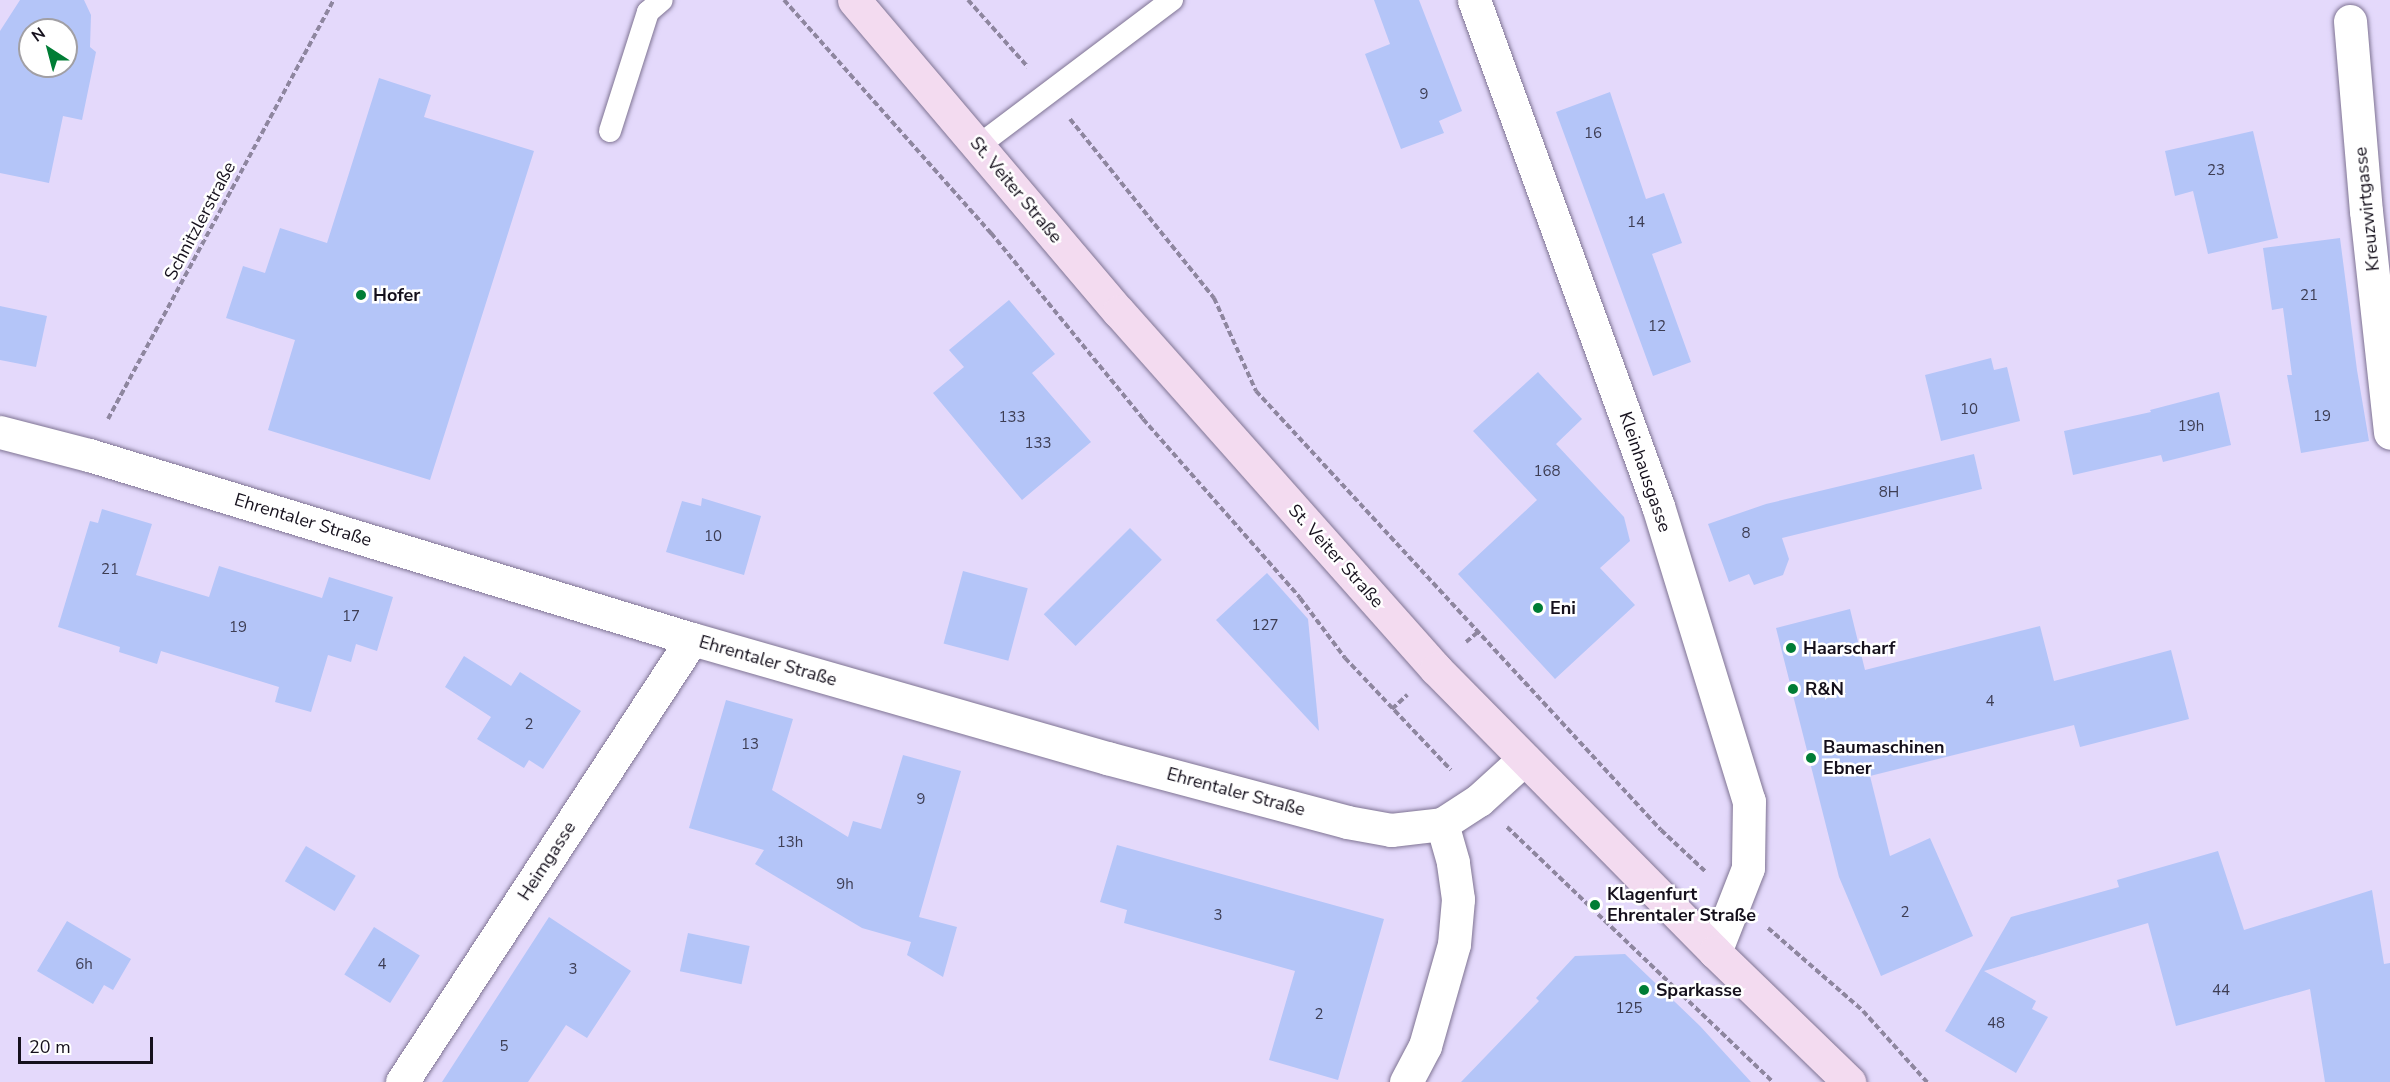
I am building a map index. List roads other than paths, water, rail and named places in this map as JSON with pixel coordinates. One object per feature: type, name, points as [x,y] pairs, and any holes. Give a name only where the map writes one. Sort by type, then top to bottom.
[{"type":"main road","name":"St. Veiter Straße","points":[[854,0],[1119,312],[1436,669],[1715,952],[1849,1082]]},
{"type":"street","name":"Kleinhausgasse","points":[[1474,0],[1658,506],[1749,801],[1748,868],[1738,900],[1715,952]]},
{"type":"street","name":"Kreuzwirtgasse","points":[[2350,21],[2390,433]]},
{"type":"street","name":"Ehrentaler Straße","points":[[0,432],[89,455],[692,639],[1107,758],[1347,822],[1391,830],[1442,824],[1479,800],[1524,759]]},
{"type":"street","name":"Heimgasse","points":[[402,1082],[692,639]]},
{"type":"street","points":[[1406,1082],[1425,1046],[1454,944],[1458,899],[1453,862],[1442,824]]},
{"type":"lane","points":[[610,130],[648,12],[662,0]]},
{"type":"lane","points":[[978,146],[1172,0]]},
{"type":"place","name":"Hofer","points":[[361,295]]},
{"type":"place","name":"Eni","points":[[1538,608]]},
{"type":"place","name":"Haarscharf","points":[[1791,648]]},
{"type":"place","name":"R&N","points":[[1793,689]]},
{"type":"place","name":"Baumaschinen Ebner","points":[[1811,758]]},
{"type":"place","name":"Klagenfurt Ehrentaler Straße","points":[[1595,905]]},
{"type":"place","name":"Sparkasse","points":[[1644,990]]}]
